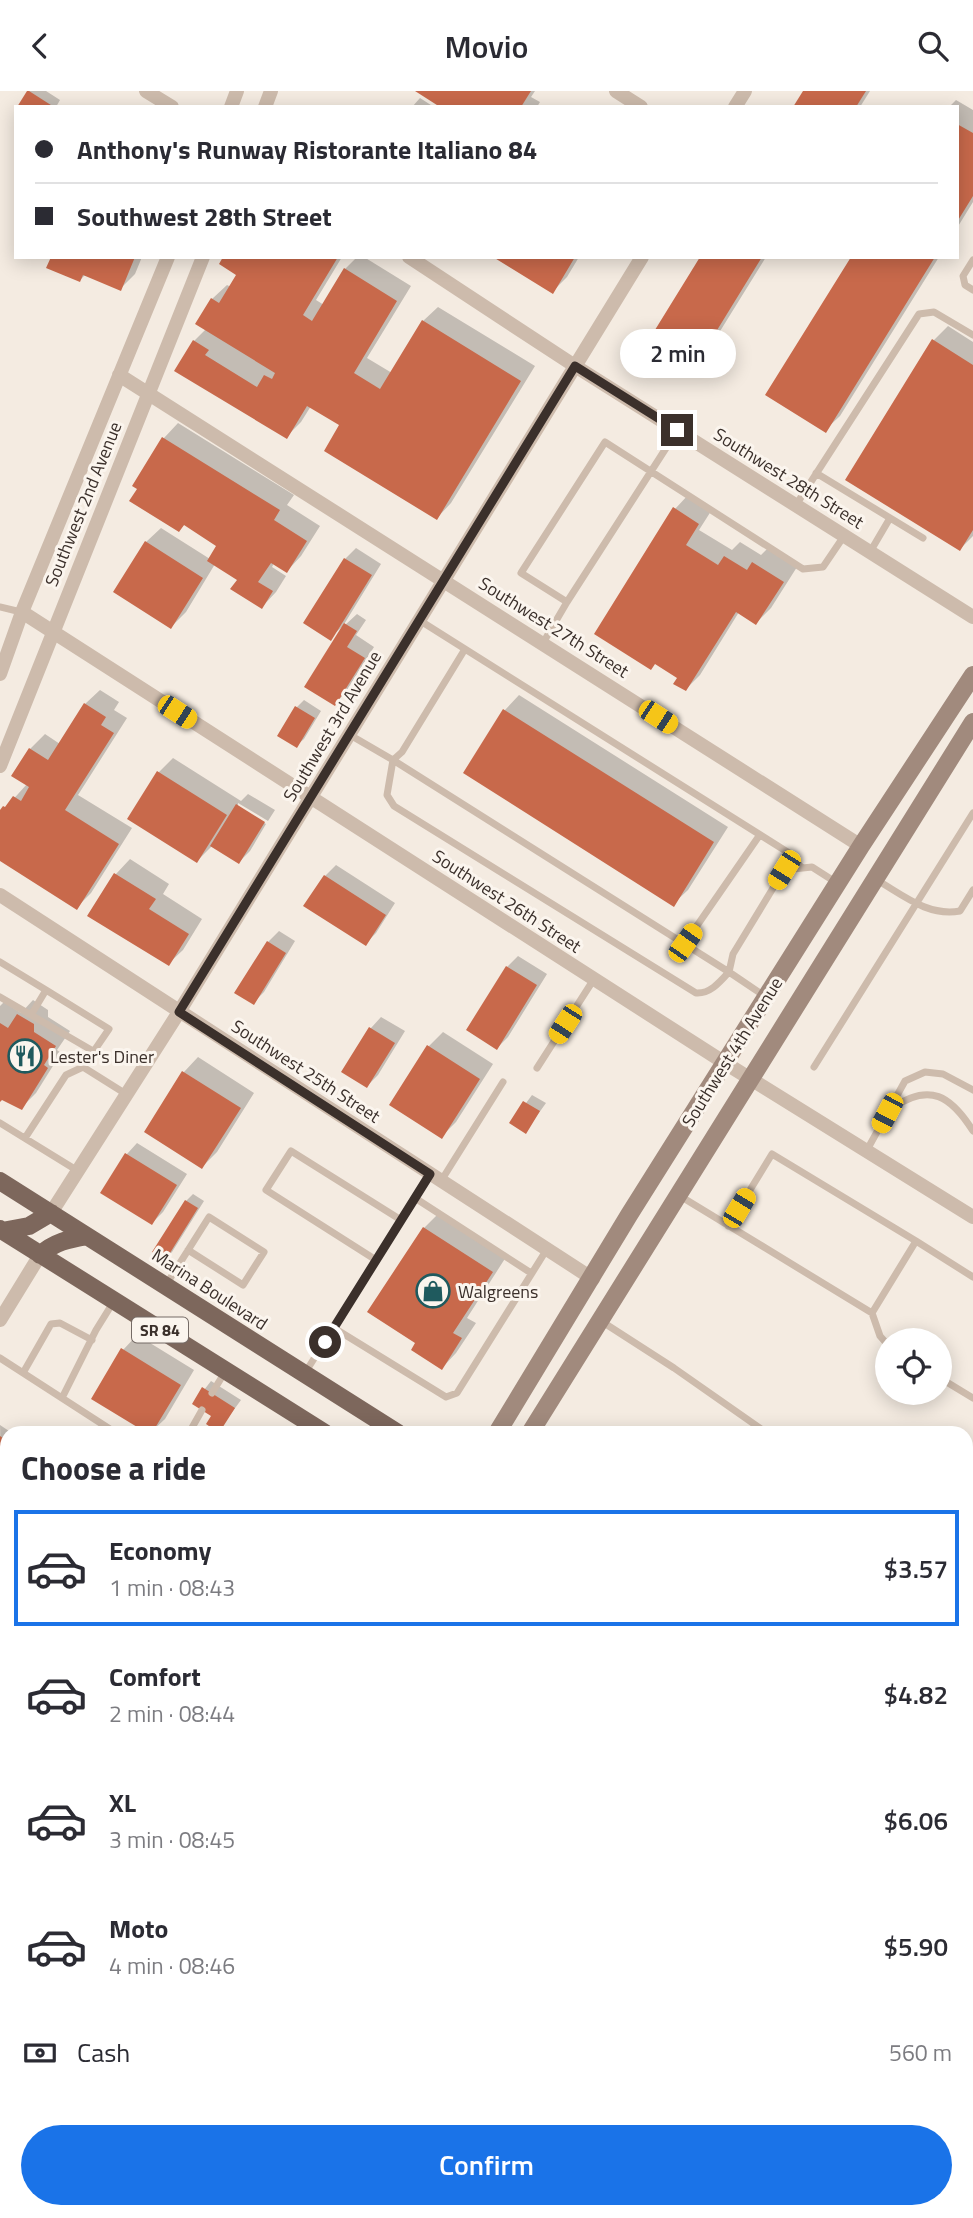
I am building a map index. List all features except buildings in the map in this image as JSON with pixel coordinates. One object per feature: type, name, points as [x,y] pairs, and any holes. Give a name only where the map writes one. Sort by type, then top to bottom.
[{"type":"main road","name":"Marina Boulevard","points":[[0,1181],[387,1426]]},
{"type":"main road","points":[[1,1230],[29,1226],[51,1213]]},
{"type":"main road","name":"SR 84","points":[[1,1230],[226,1371],[301,1426]]},
{"type":"main road","points":[[40,1255],[50,1246],[87,1235]]},
{"type":"street","points":[[146,91],[169,105]]},
{"type":"street","points":[[616,91],[637,105]]},
{"type":"street","name":"Southwest 2nd Avenue","points":[[0,674],[22,612],[167,259]]},
{"type":"street","name":"Southwest 2nd Avenue","points":[[0,766],[202,259]]},
{"type":"street","name":"Southwest 28th Street","points":[[412,259],[575,366],[973,617]]},
{"type":"street","name":"Southwest 3rd Avenue","points":[[51,1213],[311,799],[641,259]]},
{"type":"street","name":"Southwest 27th Street","points":[[119,375],[860,846]]},
{"type":"street","name":"Southwest 26th Street","points":[[22,612],[725,1063],[973,1217]]},
{"type":"street","name":"Southwest 4th Avenue","points":[[501,1426],[593,1279],[629,1215],[860,846],[973,675]]},
{"type":"street","name":"Southwest 4th Avenue","points":[[534,1426],[973,722]]},
{"type":"street","name":"Southwest 25th Street","points":[[0,895],[593,1279]]},
{"type":"street","points":[[0,1321],[40,1255]]},
{"type":"lane","points":[[973,260],[963,276],[965,285],[973,290]]},
{"type":"lane","points":[[796,505],[919,314],[934,311],[973,335]]},
{"type":"lane","points":[[542,643],[677,430]]},
{"type":"lane","points":[[567,602],[521,573],[605,442],[803,569],[823,566],[844,536]]},
{"type":"lane","points":[[816,474],[923,538]]},
{"type":"lane","points":[[870,552],[890,518]]},
{"type":"lane","points":[[0,607],[22,612]]},
{"type":"lane","points":[[419,620],[789,853],[801,867]]},
{"type":"lane","points":[[465,649],[402,752],[393,760],[387,795],[394,806],[696,993],[703,993],[717,985],[729,972],[733,954],[784,870],[812,867],[837,883]]},
{"type":"lane","points":[[350,735],[685,943],[766,997]]},
{"type":"lane","points":[[814,1067],[973,813]]},
{"type":"lane","points":[[685,943],[760,836]]},
{"type":"lane","points":[[875,879],[928,910],[948,913],[960,911],[973,890]]},
{"type":"lane","points":[[0,962],[109,1029],[83,1067],[66,1075],[25,1139]]},
{"type":"lane","points":[[537,1068],[594,979]]},
{"type":"lane","points":[[31,1015],[46,990]]},
{"type":"lane","points":[[0,997],[93,1051]]},
{"type":"lane","points":[[83,1067],[127,1095]]},
{"type":"lane","points":[[866,1151],[905,1081],[925,1072],[943,1074],[973,1090]]},
{"type":"lane","points":[[304,1374],[415,1198],[436,1178],[503,1082]]},
{"type":"lane","points":[[889,1111],[905,1099],[922,1094],[943,1097],[961,1112],[973,1131]]},
{"type":"lane","points":[[0,1123],[78,1171]]},
{"type":"lane","points":[[376,1260],[266,1190],[291,1151],[401,1220]]},
{"type":"lane","points":[[728,1226],[772,1154],[973,1277]]},
{"type":"lane","points":[[677,1194],[872,1313],[877,1328]]},
{"type":"lane","points":[[415,1198],[531,1273]]},
{"type":"lane","points":[[165,1285],[188,1249],[209,1217],[264,1252],[243,1285],[188,1249]]},
{"type":"lane","points":[[872,1313],[916,1241]]},
{"type":"lane","points":[[334,1328],[446,1397],[457,1393],[547,1249]]},
{"type":"lane","points":[[62,1398],[114,1301]]},
{"type":"lane","points":[[601,1321],[757,1426]]},
{"type":"lane","points":[[23,1373],[51,1324],[60,1323],[92,1340]]},
{"type":"lane","points":[[0,1358],[105,1426]]},
{"type":"lane","points":[[212,1394],[226,1371]]},
{"type":"lane","points":[[952,1385],[973,1398]]},
{"type":"lane","points":[[193,1426],[202,1411]]},
{"type":"place","name":"Lester's Diner","points":[[25,1056]]},
{"type":"place","name":"Walgreens","points":[[433,1291]]},
{"type":"route","points":[[325,1342],[430,1174],[179,1012],[575,366],[677,430]]}]
